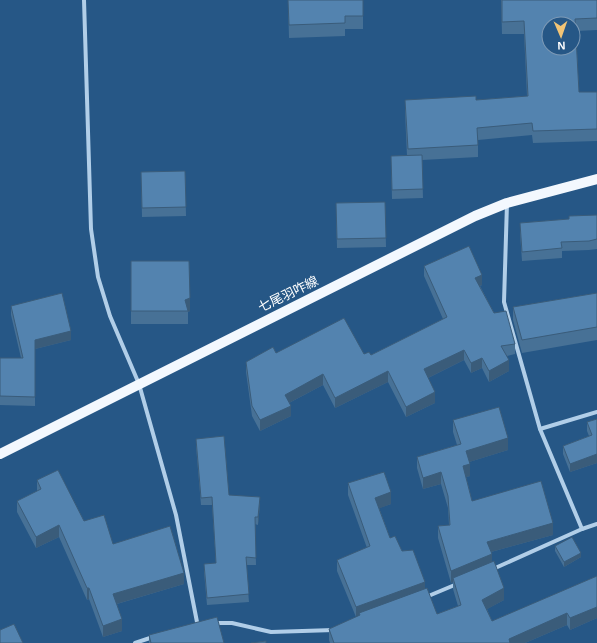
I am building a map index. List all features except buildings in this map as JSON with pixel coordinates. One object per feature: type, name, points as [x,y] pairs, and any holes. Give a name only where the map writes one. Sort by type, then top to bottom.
[{"type":"main road","name":"七尾羽咋線","points":[[0,454],[468,220],[507,203],[597,179]]},
{"type":"street","points":[[84,0],[91,229],[98,277],[110,316],[139,384],[176,515],[197,622]]},
{"type":"street","points":[[507,203],[504,302],[540,430],[582,529]]},
{"type":"street","points":[[540,430],[597,412]]},
{"type":"street","points":[[490,571],[582,529],[597,524]]},
{"type":"street","points":[[418,600],[461,582]]},
{"type":"street","points":[[190,624],[197,622],[232,623],[271,632],[331,631],[338,629]]},
{"type":"street","points":[[135,643],[156,636]]}]
